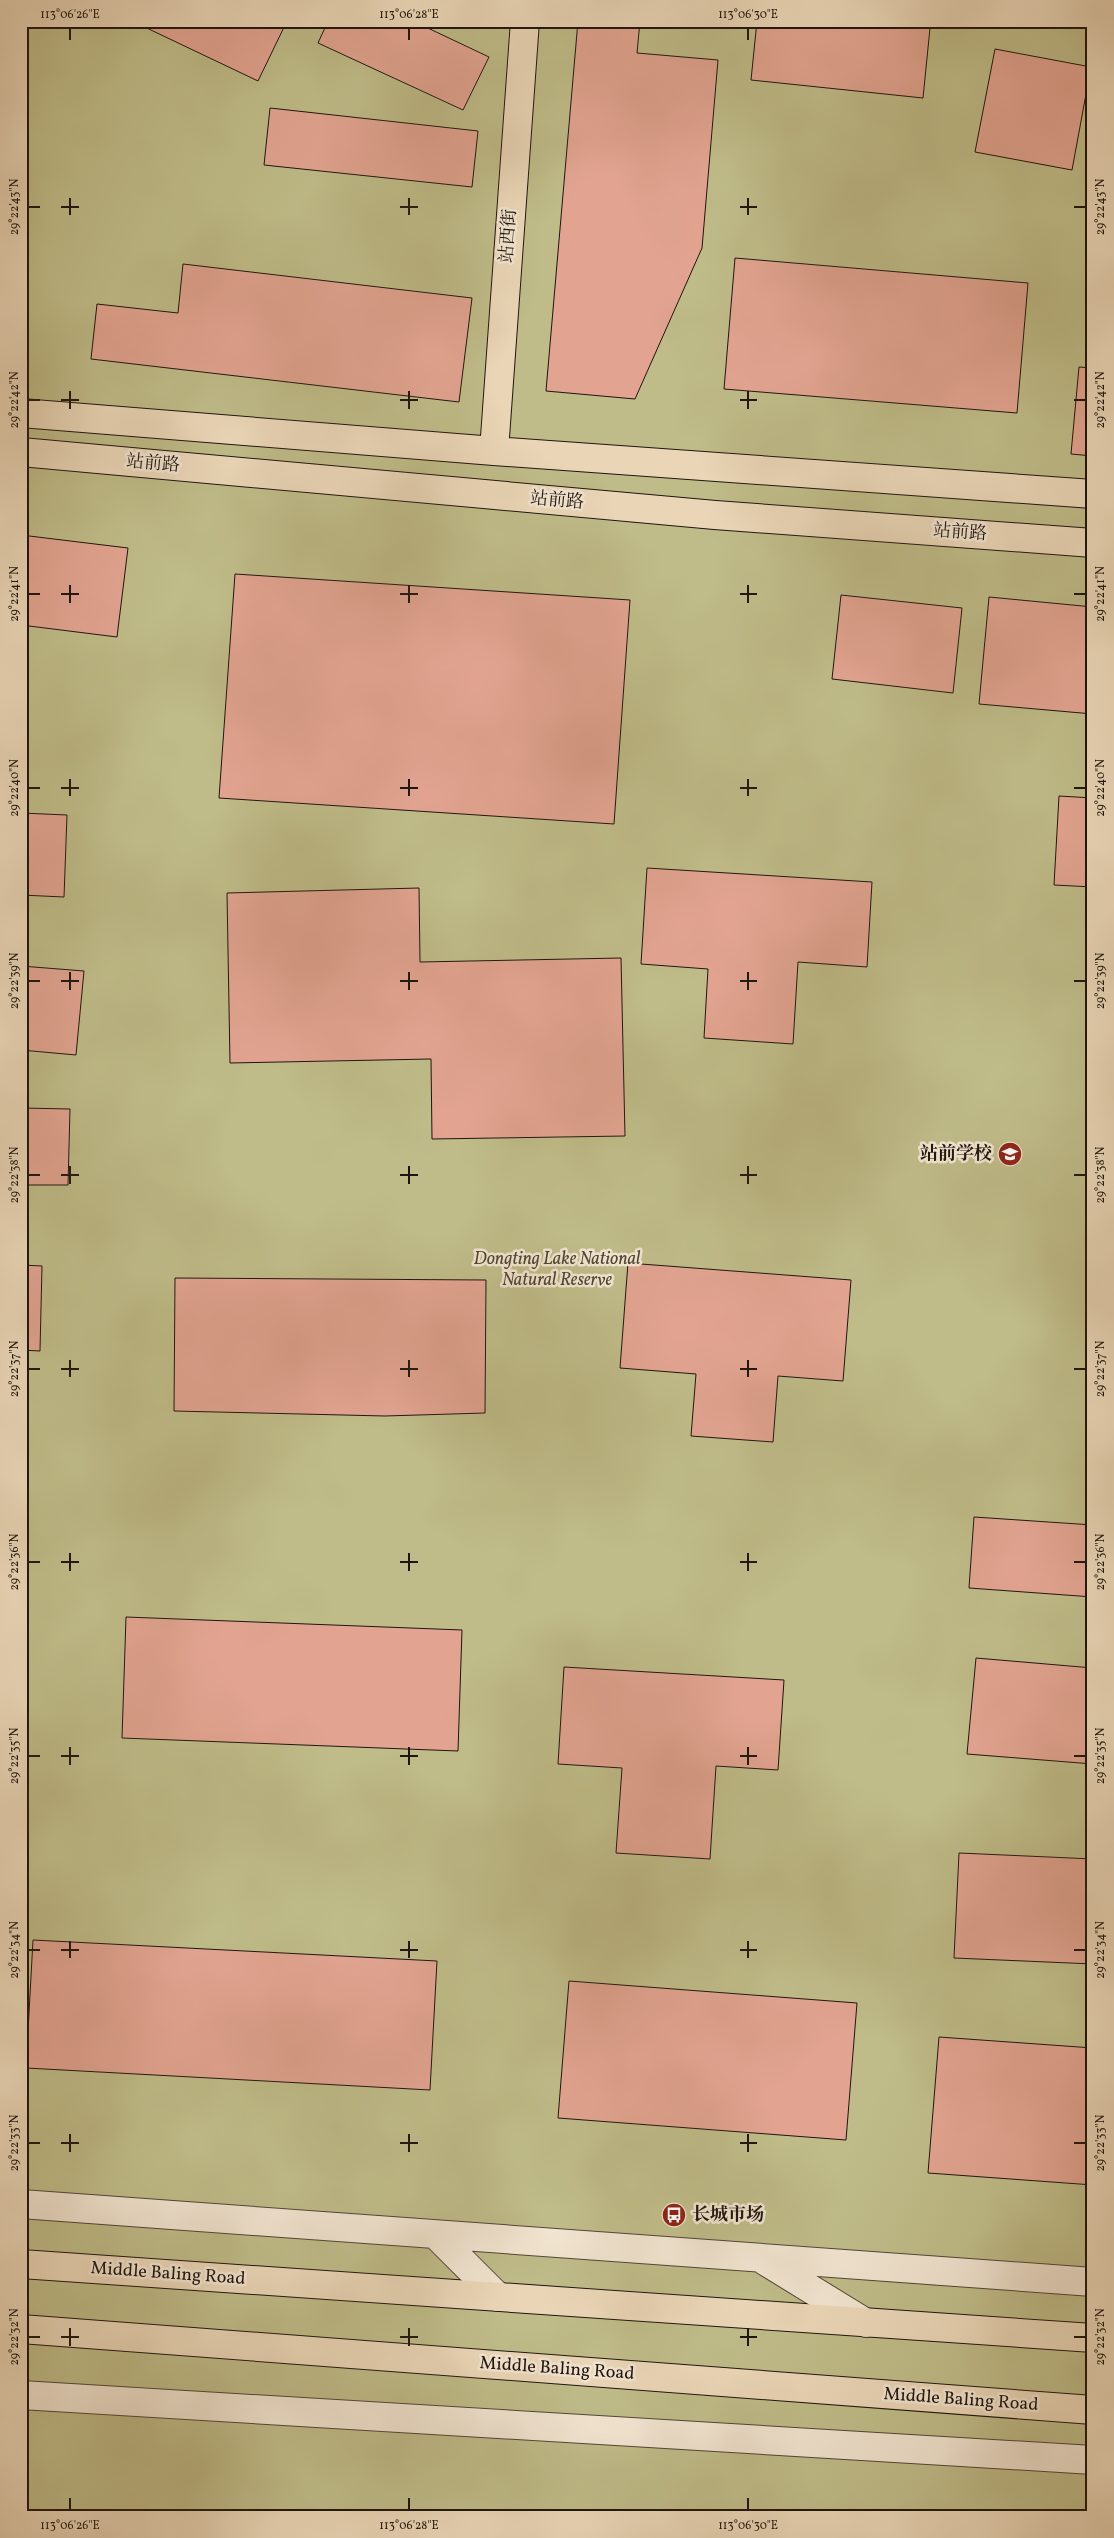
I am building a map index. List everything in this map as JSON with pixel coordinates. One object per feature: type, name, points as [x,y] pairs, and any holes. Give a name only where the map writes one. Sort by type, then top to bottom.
[{"type":"main road","name":"站西街","points":[[494,451],[526,21]]},
{"type":"main road","points":[[21,413],[494,451],[1093,494]]},
{"type":"main road","name":"站前路","points":[[21,452],[715,515],[1093,543]]},
{"type":"main road","name":"Middle Baling Road","points":[[21,2264],[1093,2338]]},
{"type":"main road","name":"Middle Baling Road","points":[[21,2328],[1093,2410]]},
{"type":"street","points":[[21,2204],[1093,2282]]},
{"type":"street","points":[[436,2235],[498,2297]]},
{"type":"street","points":[[760,2258],[866,2323]]},
{"type":"street","points":[[21,2395],[1093,2460]]},
{"type":"green space","name":"Dongting Lake National Natural Reserve","points":[[21,21],[1093,21],[1093,2517],[21,2517]]},
{"type":"building","points":[[132,21],[287,21],[258,81]]},
{"type":"building","points":[[328,21],[413,21],[489,57],[463,110],[318,43]]},
{"type":"building","points":[[578,21],[640,21],[637,53],[718,60],[702,248],[635,399],[546,391]]},
{"type":"building","points":[[757,21],[862,21],[930,28],[923,98],[751,80]]},
{"type":"building","points":[[995,49],[1091,67],[1072,170],[975,152]]},
{"type":"building","points":[[270,108],[478,131],[472,187],[264,165]]},
{"type":"building","points":[[735,258],[1028,283],[1017,413],[724,389]]},
{"type":"building","points":[[183,264],[472,298],[459,402],[91,359],[97,304],[178,313]]},
{"type":"building","points":[[1079,367],[1093,368],[1093,456],[1071,454]]},
{"type":"building","points":[[21,535],[128,548],[117,637],[21,625]]},
{"type":"building","points":[[235,574],[630,600],[614,824],[219,798]]},
{"type":"building","points":[[841,595],[962,608],[953,693],[832,679]]},
{"type":"building","points":[[989,597],[1093,607],[1093,714],[979,704]]},
{"type":"building","points":[[21,692],[24,692],[22,752],[21,752]]},
{"type":"building","points":[[1059,796],[1093,798],[1093,887],[1054,885]]},
{"type":"building","points":[[21,813],[67,815],[64,897],[21,895]]},
{"type":"building","points":[[647,868],[872,882],[867,967],[798,962],[793,1044],[704,1038],[708,969],[641,964]]},
{"type":"building","points":[[419,888],[420,962],[621,958],[625,1136],[432,1139],[431,1059],[230,1063],[227,893]]},
{"type":"building","points":[[21,966],[84,971],[76,1055],[21,1050]]},
{"type":"building","points":[[21,1108],[70,1109],[68,1185],[21,1185]]},
{"type":"building","points":[[628,1263],[851,1280],[843,1381],[778,1376],[773,1442],[691,1436],[696,1374],[620,1368]]},
{"type":"building","points":[[21,1265],[42,1266],[40,1351],[21,1350]]},
{"type":"building","points":[[175,1278],[486,1280],[485,1413],[385,1416],[174,1411]]},
{"type":"building","points":[[974,1517],[1093,1525],[1093,1597],[969,1588]]},
{"type":"building","points":[[126,1617],[462,1630],[458,1751],[122,1738]]},
{"type":"building","points":[[976,1658],[1093,1668],[1093,1764],[967,1754]]},
{"type":"building","points":[[564,1667],[784,1680],[778,1770],[716,1766],[710,1859],[616,1853],[622,1768],[558,1764]]},
{"type":"building","points":[[959,1853],[1093,1859],[1093,1964],[954,1958]]},
{"type":"building","points":[[33,1940],[437,1961],[430,2090],[26,2068]]},
{"type":"building","points":[[569,1981],[857,2003],[846,2140],[558,2118]]},
{"type":"building","points":[[939,2037],[1093,2048],[1093,2185],[928,2173]]},
{"type":"building","points":[[21,2511],[97,2517],[21,2517]]},
{"type":"place","name":"站前学校","points":[[1010,1154]]},
{"type":"place","name":"长城市场","points":[[674,2215]]}]
